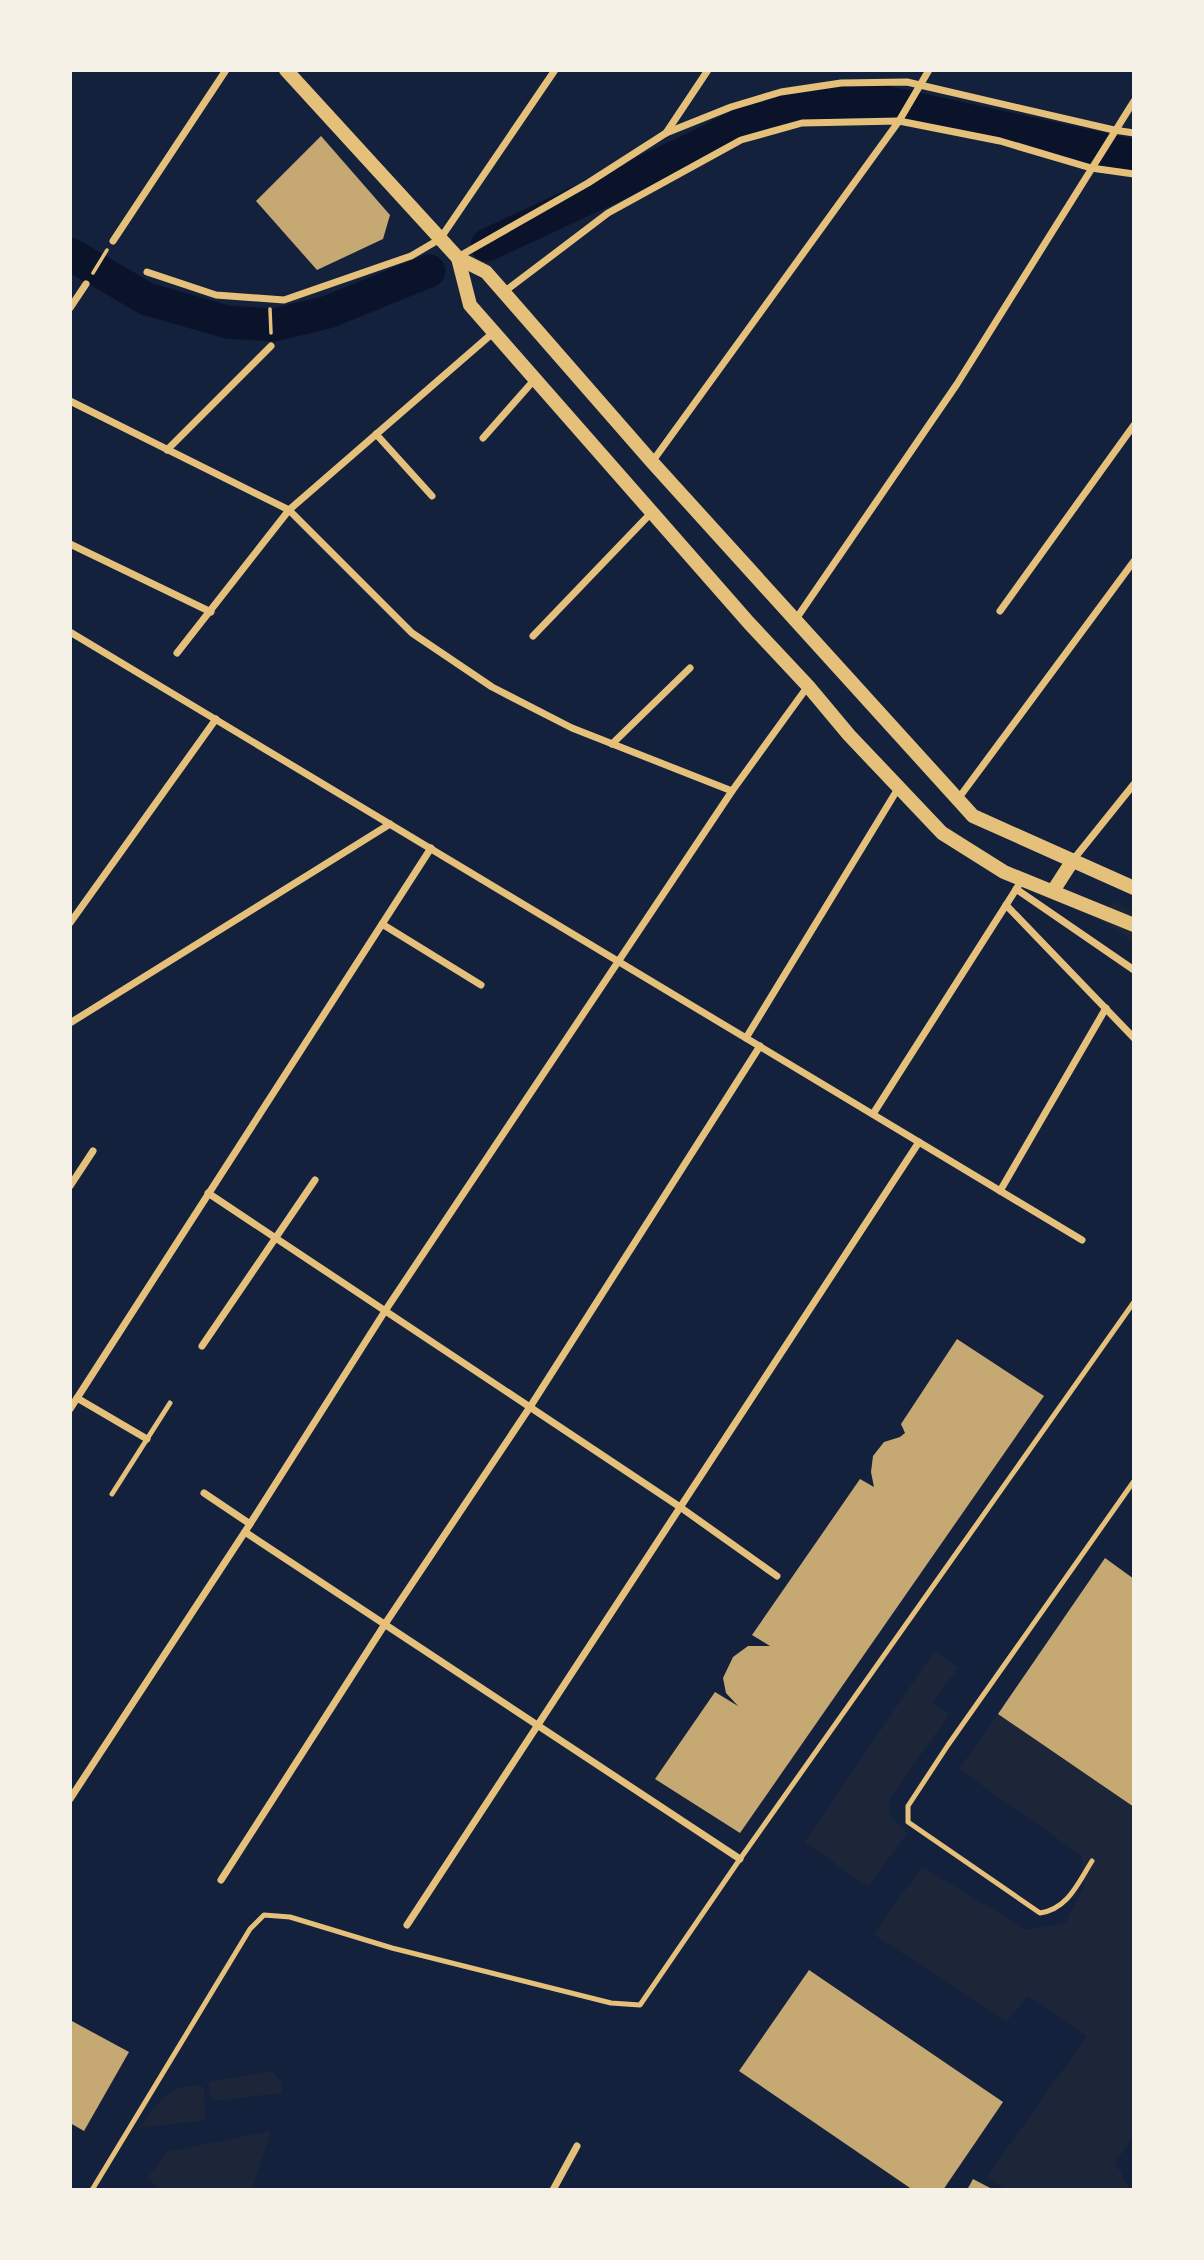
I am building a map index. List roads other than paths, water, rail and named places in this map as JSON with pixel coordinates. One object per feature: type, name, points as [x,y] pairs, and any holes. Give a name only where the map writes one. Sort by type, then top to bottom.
[{"type":"main road","points":[[285,70],[458,258],[486,272],[652,463],[973,816],[1134,888]]},
{"type":"main road","points":[[458,258],[470,305],[849,735],[942,833],[1019,884],[1052,891],[1134,925]]},
{"type":"main road","points":[[1052,891],[1073,860]]},
{"type":"street","points":[[113,241],[226,70]]},
{"type":"street","points":[[147,272],[216,295],[285,300],[411,256],[440,239],[555,70]]},
{"type":"street","points":[[666,133],[708,70]]},
{"type":"street","points":[[652,463],[899,121],[929,70]]},
{"type":"street","points":[[458,258],[588,183],[666,133],[731,107],[781,92],[841,83],[907,82],[1134,133]]},
{"type":"street","points":[[795,620],[957,384],[1134,101]]},
{"type":"street","points":[[504,293],[608,213],[741,140],[802,123],[899,121],[999,141],[1091,168],[1134,174]]},
{"type":"street","points":[[70,308],[86,284]]},
{"type":"street","points":[[177,653],[289,510],[495,332]]},
{"type":"street","points":[[167,450],[271,346]]},
{"type":"street","points":[[483,438],[536,378]]},
{"type":"street","points":[[70,401],[289,510],[412,633],[492,687],[572,728],[732,791]]},
{"type":"street","points":[[1000,611],[1134,425]]},
{"type":"street","points":[[376,434],[432,496]]},
{"type":"street","points":[[533,636],[652,512]]},
{"type":"street","points":[[70,544],[211,612]]},
{"type":"street","points":[[958,799],[1134,561]]},
{"type":"street","points":[[70,632],[1082,1240]]},
{"type":"street","points":[[612,744],[690,668]]},
{"type":"street","points":[[70,1799],[385,1311],[732,791],[808,686]]},
{"type":"street","points":[[70,923],[216,719]]},
{"type":"street","points":[[1073,860],[1134,783]]},
{"type":"street","points":[[746,1038],[899,787]]},
{"type":"street","points":[[70,1023],[390,824]]},
{"type":"street","points":[[70,1409],[430,848]]},
{"type":"street","points":[[873,1114],[1019,884],[1134,970]]},
{"type":"street","points":[[1006,905],[1134,1038]]},
{"type":"street","points":[[382,924],[481,985]]},
{"type":"street","points":[[1000,1191],[1106,1008]]},
{"type":"street","points":[[221,1880],[385,1624],[530,1407],[760,1046]]},
{"type":"street","points":[[407,1925],[919,1142]]},
{"type":"street","points":[[70,1186],[93,1151]]},
{"type":"street","points":[[202,1346],[315,1180]]},
{"type":"street","points":[[208,1193],[680,1507],[777,1576]]},
{"type":"street","points":[[77,1398],[147,1439]]},
{"type":"street","points":[[204,1493],[247,1528],[385,1624],[740,1859]]},
{"type":"street","points":[[553,2190],[577,2146]]},
{"type":"lane","points":[[92,2190],[250,1929],[264,1915],[290,1917],[405,1951],[611,2003],[640,2005],[1134,1301]]},
{"type":"lane","points":[[112,1494],[170,1403]]},
{"type":"lane","points":[[1093,1861],[1067,1899],[1055,1911],[1040,1913],[908,1822],[908,1807],[948,1745],[1134,1481]]},
{"type":"waterway","points":[[487,245],[699,146],[766,111],[842,102],[881,101],[1134,156]]},
{"type":"waterway","points":[[70,254],[147,299],[227,322],[274,325],[328,312],[429,271]]}]
